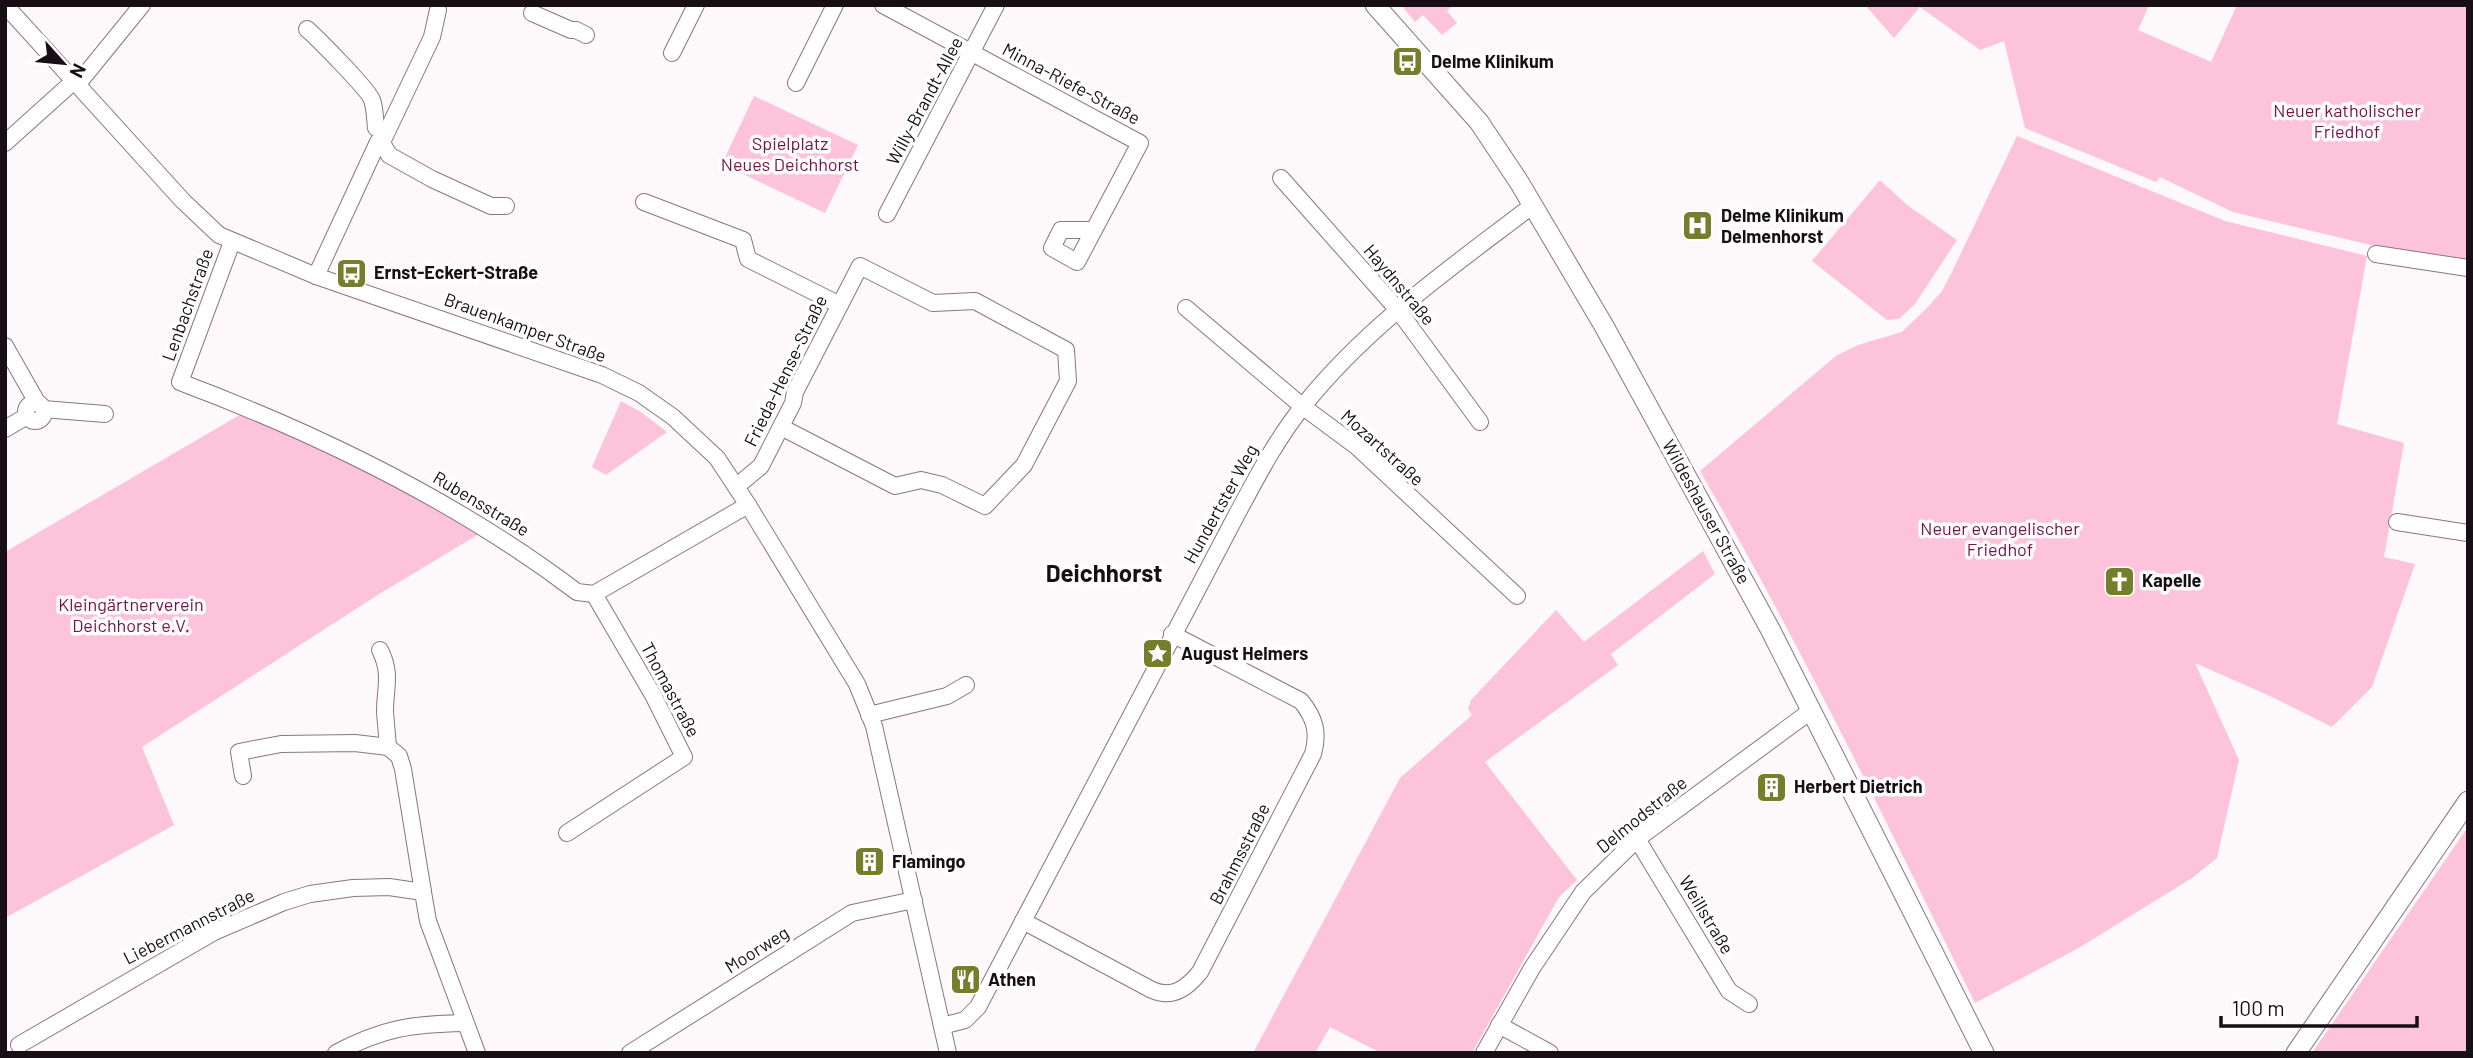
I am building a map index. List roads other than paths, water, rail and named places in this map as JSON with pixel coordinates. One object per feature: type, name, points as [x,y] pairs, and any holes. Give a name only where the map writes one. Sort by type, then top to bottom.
[{"type":"main road","name":"Wildeshauser Straße","points":[[1375,5],[1479,122],[1533,205],[1615,346],[1812,709],[1910,910],[1984,1053]]},
{"type":"main road","points":[[2296,1053],[2468,801]]},
{"type":"street","name":"Brauenkamper Straße","points":[[5,5],[183,201],[219,235],[316,276],[579,366],[639,393],[673,417],[706,447],[737,486],[857,684],[874,726],[948,1053]]},
{"type":"street","points":[[5,142],[76,83],[142,5]]},
{"type":"street","points":[[672,53],[696,5]]},
{"type":"street","points":[[796,83],[835,5]]},
{"type":"street","points":[[883,5],[972,53]]},
{"type":"street","name":"Willy-Brandt-Allee","points":[[887,214],[996,5]]},
{"type":"street","points":[[316,276],[380,137],[432,37],[441,7]]},
{"type":"street","points":[[532,12],[586,34]]},
{"type":"street","points":[[307,29],[330,49],[336,60],[372,98],[380,137],[389,155],[432,179],[491,206],[506,206]]},
{"type":"street","name":"Minna-Riefe-Straße","points":[[972,53],[1140,143],[1094,230]]},
{"type":"street","name":"Haydnstraße","points":[[1281,178],[1398,310],[1480,422]]},
{"type":"street","points":[[644,202],[743,240],[748,259],[840,305]]},
{"type":"street","name":"Hundertster Weg","points":[[942,1026],[965,1020],[978,1007],[1172,634],[1262,468],[1303,406],[1370,333],[1533,205]]},
{"type":"street","name":"Lenbachstraße","points":[[180,382],[232,242]]},
{"type":"street","points":[[2376,254],[2468,268]]},
{"type":"street","name":"Frieda-Hense-Straße","points":[[737,486],[761,466],[793,403],[795,391],[860,266],[933,303],[975,300],[1066,350],[1068,382],[1024,466],[985,506],[932,482],[921,480],[895,486],[781,427]]},
{"type":"street","name":"Mozartstraße","points":[[1186,308],[1303,406],[1356,446],[1517,596]]},
{"type":"street","points":[[5,346],[36,410]]},
{"type":"street","name":"Rubensstraße","points":[[180,382],[251,408],[391,474],[495,534],[577,592],[594,594]]},
{"type":"street","points":[[5,429],[36,410],[104,414]]},
{"type":"street","points":[[594,594],[748,505]]},
{"type":"street","points":[[2397,522],[2468,533]]},
{"type":"street","name":"Thomastraße","points":[[567,833],[684,757],[653,695],[594,594]]},
{"type":"street","name":"Brahmsstraße","points":[[1023,921],[1161,993],[1172,994],[1180,990],[1190,984],[1200,972],[1313,754],[1316,730],[1313,717],[1301,701],[1172,634]]},
{"type":"street","points":[[380,650],[387,663],[389,678],[385,710],[388,747]]},
{"type":"street","points":[[869,715],[947,696],[966,685]]},
{"type":"street","name":"Delmodstraße","points":[[1484,1053],[1532,968],[1583,892],[1637,839],[1812,709]]},
{"type":"street","points":[[243,776],[239,752],[281,744],[355,743],[388,747],[399,756],[428,921],[477,1053]]},
{"type":"street","name":"Weillstraße","points":[[1637,839],[1729,991],[1749,1004]]},
{"type":"street","name":"Liebermannstraße","points":[[19,1045],[214,932],[284,901],[353,888],[389,887],[423,892]]},
{"type":"street","name":"Moorweg","points":[[630,1053],[852,913],[914,900]]},
{"type":"street","points":[[336,1053],[368,1036],[391,1029],[464,1023]]},
{"type":"street","points":[[1499,1025],[1550,1053]]},
{"type":"place","name":"Delme Klinikum","points":[[1408,62]]},
{"type":"place","name":"Delme Klinikum Delmenhorst","points":[[1698,226]]},
{"type":"place","name":"Ernst-Eckert-Straße","points":[[351,273]]},
{"type":"place","name":"Kapelle","points":[[2119,581]]},
{"type":"place","name":"August Helmers","points":[[1158,654]]},
{"type":"place","name":"Herbert Dietrich","points":[[1771,787]]},
{"type":"place","name":"Flamingo","points":[[869,862]]},
{"type":"place","name":"Athen","points":[[965,980]]},
{"type":"district","name":"Deichhorst","points":[[1104,574]]},
{"type":"park label","name":"Neuer katholischer Friedhof","points":[[2347,121]]},
{"type":"park label","name":"Spielplatz Neues Deichhorst","points":[[790,154]]},
{"type":"park label","name":"Neuer evangelischer Friedhof","points":[[2000,539]]},
{"type":"park label","name":"Kleingärtnerverein Deichhorst e.V.","points":[[131,615]]}]
